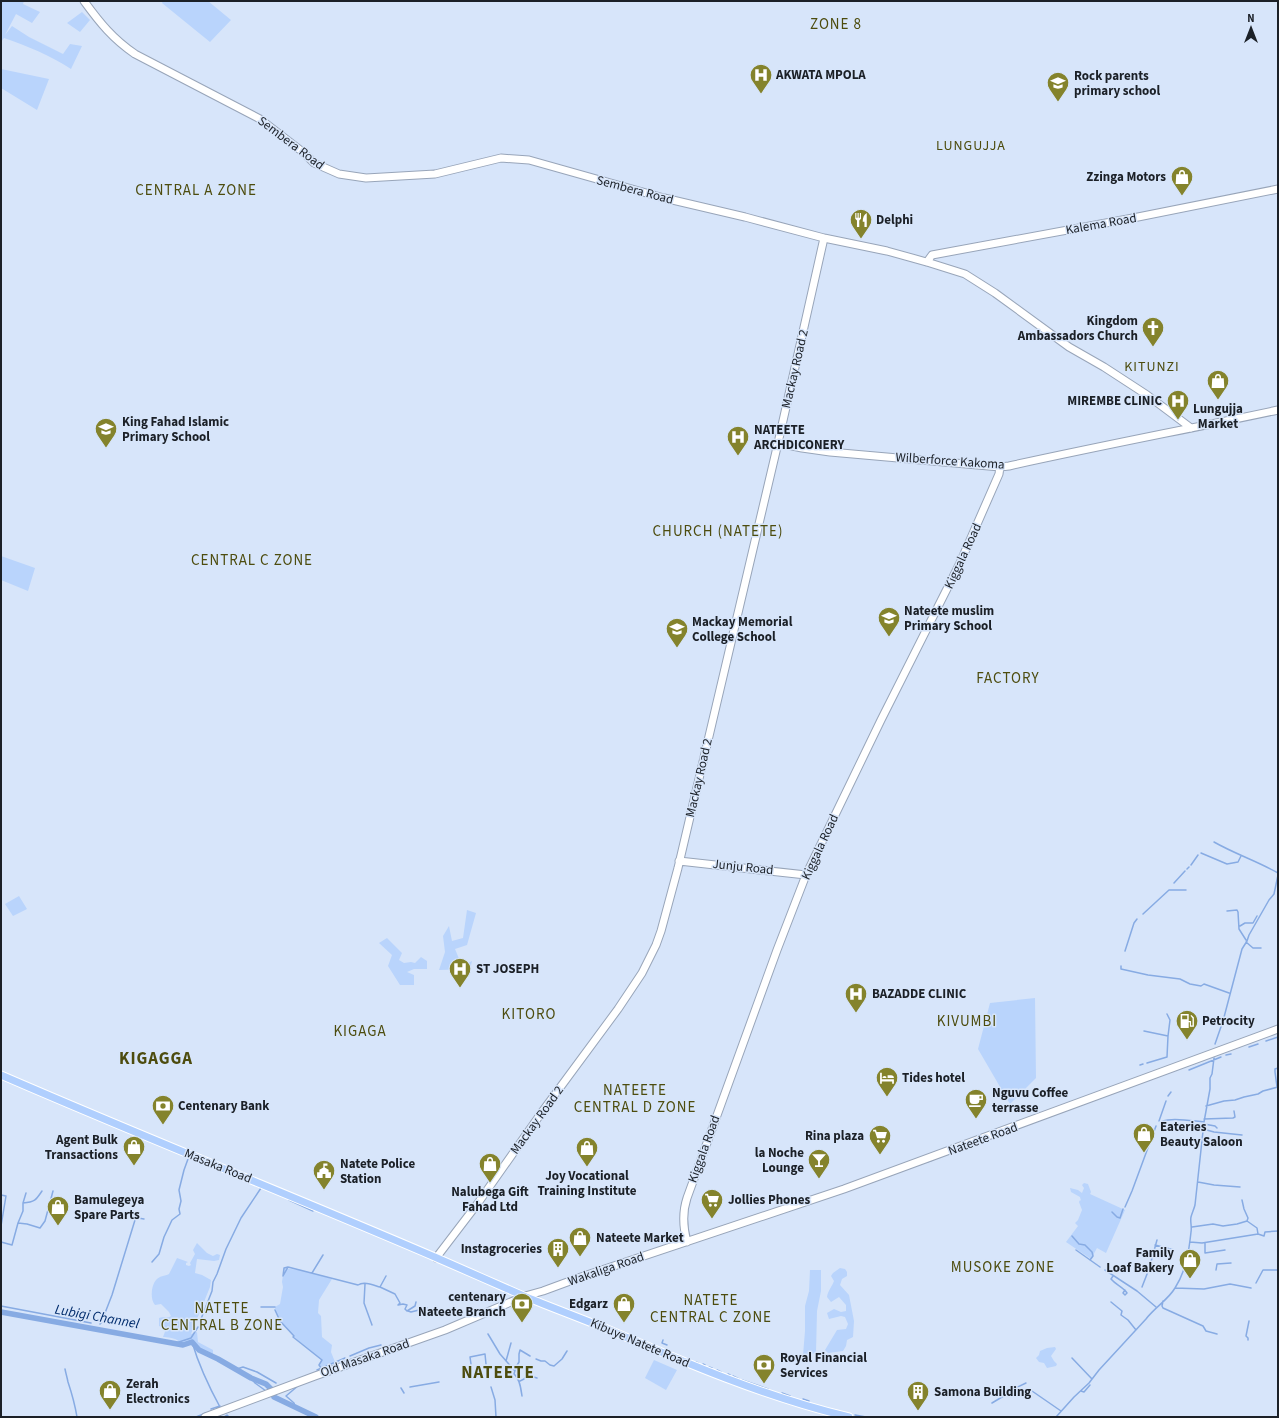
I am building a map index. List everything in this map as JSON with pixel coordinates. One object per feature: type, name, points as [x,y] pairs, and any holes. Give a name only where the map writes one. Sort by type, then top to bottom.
[{"type":"main road","name":"Masaka Road","points":[[1,1075],[436,1258]]},
{"type":"main road","name":"Kibuye Natete Road","points":[[436,1258],[525,1296],[764,1393],[849,1417]]},
{"type":"street","name":"Sembera Road","points":[[84,1],[107,31],[119,43],[135,54],[260,119],[288,140],[314,163],[329,171],[366,178],[435,174],[502,158],[529,160],[664,198],[745,217],[824,238],[887,251],[927,262],[965,274],[995,293],[1069,347],[1104,367],[1147,395],[1191,428]]},
{"type":"street","name":"Kalema Road","points":[[927,262],[932,255],[1133,218],[1278,189]]},
{"type":"street","name":"Mackay Road 2","points":[[436,1258],[478,1203],[542,1112],[618,1009],[642,973],[656,945],[665,921],[680,861],[778,443],[824,238]]},
{"type":"street","name":"Wilberforce Kakoma","points":[[778,443],[830,452],[1000,467],[1278,410]]},
{"type":"street","name":"Kiggala Road","points":[[687,1242],[684,1212],[687,1198],[774,957],[806,875],[960,563],[999,474],[1000,467]]},
{"type":"street","name":"Junju Road","points":[[680,861],[806,875]]},
{"type":"street","name":"Nateete Road","points":[[687,1242],[911,1166],[1278,1029]]},
{"type":"street","name":"Wakaliga Road","points":[[525,1296],[543,1291],[581,1276],[687,1242]]},
{"type":"street","name":"Old Masaka Road","points":[[205,1417],[445,1330],[525,1296]]},
{"type":"shaded area","points":[[1,1],[24,1],[23,4],[40,12],[32,23],[16,14],[5,35],[12,26],[29,37],[63,54],[70,44],[82,46],[71,69],[47,55],[21,44],[4,38],[1,42]]},
{"type":"shaded area","points":[[163,1],[208,1],[231,20],[210,42],[162,3]]},
{"type":"shaded area","points":[[82,12],[90,20],[80,32],[67,23]]},
{"type":"shaded area","points":[[1,69],[49,79],[37,110],[1,88]]},
{"type":"shaded area","points":[[1,556],[35,568],[28,591],[1,580]]},
{"type":"shaded area","points":[[19,896],[27,909],[13,916],[5,904]]},
{"type":"shaded area","points":[[467,910],[476,913],[467,945],[455,949],[462,966],[472,961],[470,969],[439,970],[445,952],[443,936],[449,926],[452,941],[463,938]]},
{"type":"shaded area","points":[[387,938],[402,953],[399,960],[404,963],[415,963],[421,957],[427,961],[427,969],[414,969],[407,972],[414,975],[414,985],[400,985],[388,966],[392,955],[379,943]]},
{"type":"shaded area","points":[[1035,998],[1036,1078],[1010,1104],[978,1049],[990,1003]]},
{"type":"shaded area","points":[[1084,1183],[1088,1184],[1091,1192],[1090,1194],[1125,1210],[1106,1253],[1097,1248],[1091,1259],[1066,1242],[1078,1226],[1075,1223],[1078,1220],[1082,1210],[1079,1202],[1080,1200],[1081,1201],[1080,1197],[1071,1192],[1070,1188],[1078,1190],[1082,1193],[1084,1188],[1082,1185]]},
{"type":"shaded area","points":[[197,1243],[207,1253],[213,1256],[217,1254],[220,1255],[219,1260],[214,1261],[197,1259],[195,1273],[211,1280],[210,1287],[191,1334],[197,1332],[198,1342],[213,1350],[213,1356],[199,1350],[192,1343],[184,1344],[168,1337],[163,1337],[166,1329],[159,1326],[159,1318],[171,1316],[161,1304],[155,1305],[152,1296],[153,1286],[156,1280],[169,1274],[177,1258],[188,1262],[186,1265],[191,1265],[190,1263],[195,1254],[193,1250]]},
{"type":"shaded area","points":[[284,1268],[298,1269],[332,1279],[319,1300],[318,1313],[321,1316],[322,1337],[332,1345],[331,1352],[335,1362],[321,1368],[319,1365],[322,1360],[294,1336],[276,1313],[275,1307],[280,1304]]},
{"type":"shaded area","points":[[840,1268],[845,1269],[847,1272],[847,1276],[842,1279],[840,1285],[849,1295],[854,1321],[853,1337],[847,1340],[843,1351],[828,1353],[825,1350],[837,1330],[846,1329],[848,1324],[845,1317],[841,1316],[829,1319],[827,1313],[834,1309],[841,1312],[846,1311],[846,1305],[839,1297],[831,1302],[827,1297],[834,1281],[831,1276]]},
{"type":"shaded area","points":[[810,1270],[821,1270],[821,1291],[817,1311],[816,1353],[803,1355],[805,1306],[809,1291]]},
{"type":"shaded area","points":[[1055,1347],[1056,1349],[1051,1356],[1057,1364],[1056,1366],[1047,1368],[1044,1363],[1039,1362],[1036,1358],[1040,1351]]},
{"type":"shaded area","points":[[654,1360],[677,1370],[666,1390],[645,1378]]},
{"type":"waterway","points":[[1214,842],[1278,873]]},
{"type":"waterway","points":[[1201,853],[1227,864],[1238,862],[1241,856]]},
{"type":"waterway","points":[[1191,865],[1198,855]]},
{"type":"waterway","points":[[1174,883],[1185,871]]},
{"type":"waterway","points":[[1215,1044],[1223,1021],[1242,949],[1269,900],[1274,894],[1278,875]]},
{"type":"waterway","points":[[1143,914],[1169,890],[1186,890]]},
{"type":"waterway","points":[[1227,911],[1237,910],[1239,929],[1246,940]]},
{"type":"waterway","points":[[1240,926],[1245,923],[1253,923],[1257,916]]},
{"type":"waterway","points":[[1125,951],[1134,923],[1137,919]]},
{"type":"waterway","points":[[1246,942],[1253,948],[1261,948]]},
{"type":"waterway","points":[[1121,966],[1121,969],[1148,975],[1180,979],[1190,984],[1201,986],[1204,984],[1229,993]]},
{"type":"waterway","points":[[1144,1031],[1168,1036],[1170,1020],[1167,1014]]},
{"type":"waterway","points":[[1147,1063],[1167,1057],[1168,1036]]},
{"type":"waterway","points":[[1266,1041],[1278,1037]]},
{"type":"waterway","points":[[1249,1047],[1258,1044]]},
{"type":"waterway","points":[[1226,1055],[1231,1054]]},
{"type":"waterway","points":[[1189,1070],[1221,1057]]},
{"type":"waterway","points":[[1056,1417],[1169,1296],[1182,1275],[1189,1246],[1191,1219],[1195,1205],[1204,1122],[1214,1058]]},
{"type":"waterway","points":[[1277,1087],[1275,1069],[1278,1068]]},
{"type":"waterway","points":[[1206,1106],[1258,1094],[1278,1087]]},
{"type":"waterway","points":[[1168,1096],[1171,1092]]},
{"type":"waterway","points":[[1159,1121],[1166,1101]]},
{"type":"waterway","points":[[1204,1119],[1233,1118],[1235,1117],[1234,1111]]},
{"type":"waterway","points":[[1163,1121],[1177,1119],[1204,1122]]},
{"type":"waterway","points":[[1204,1124],[1215,1126],[1217,1128]]},
{"type":"waterway","points":[[1125,1207],[1156,1126]]},
{"type":"waterway","points":[[1203,1129],[1214,1132],[1242,1135]]},
{"type":"waterway","points":[[152,1262],[159,1254],[164,1237],[172,1220],[180,1214],[179,1209],[181,1201],[179,1190],[188,1159]]},
{"type":"waterway","points":[[927,1162],[933,1160]]},
{"type":"waterway","points":[[1198,1182],[1240,1187]]},
{"type":"waterway","points":[[201,1319],[226,1249],[241,1218],[261,1188]]},
{"type":"waterway","points":[[23,1203],[35,1200],[42,1191]]},
{"type":"waterway","points":[[18,1223],[40,1228],[45,1221],[53,1191]]},
{"type":"waterway","points":[[1,1242],[12,1245],[23,1211],[23,1203],[26,1193]]},
{"type":"waterway","points":[[1,1195],[6,1196],[1,1226]]},
{"type":"waterway","points":[[289,1200],[313,1211]]},
{"type":"waterway","points":[[1192,1227],[1213,1224],[1223,1226],[1247,1221],[1248,1218],[1242,1200]]},
{"type":"waterway","points":[[1112,1212],[1120,1218],[1123,1209]]},
{"type":"waterway","points":[[105,1313],[135,1220],[138,1218],[144,1219]]},
{"type":"waterway","points":[[1247,1221],[1257,1228],[1258,1234]]},
{"type":"waterway","points":[[1190,1242],[1202,1243],[1258,1234],[1264,1236],[1265,1232],[1278,1231]]},
{"type":"waterway","points":[[1072,1236],[1079,1244],[1085,1245],[1092,1252],[1093,1256],[1090,1260]]},
{"type":"waterway","points":[[1142,1287],[1157,1240]]},
{"type":"waterway","points":[[1205,1243],[1205,1253],[1225,1250]]},
{"type":"waterway","points":[[1155,1245],[1174,1250]]},
{"type":"waterway","points":[[1076,1250],[1100,1267]]},
{"type":"waterway","points":[[312,1273],[323,1255]]},
{"type":"waterway","points":[[1216,1270],[1217,1264],[1231,1263]]},
{"type":"waterway","points":[[288,1267],[283,1276],[284,1268],[288,1267],[358,1285],[366,1283],[380,1287],[386,1276]]},
{"type":"waterway","points":[[1105,1270],[1137,1291],[1156,1307]]},
{"type":"waterway","points":[[1256,1283],[1263,1270],[1278,1270]]},
{"type":"waterway","points":[[1113,1276],[1111,1279],[1124,1289],[1125,1291],[1127,1293],[1125,1295],[1123,1293],[1125,1290]]},
{"type":"waterway","points":[[365,1284],[364,1303],[372,1325]]},
{"type":"waterway","points":[[1175,1288],[1204,1289],[1230,1284],[1251,1288]]},
{"type":"waterway","points":[[380,1287],[395,1294],[400,1303],[398,1305],[407,1305],[405,1309],[407,1311],[415,1306],[416,1302]]},
{"type":"waterway","points":[[1163,1301],[1163,1308],[1203,1326],[1206,1331],[1217,1334]]},
{"type":"waterway","points":[[1111,1302],[1122,1311],[1121,1315],[1128,1320],[1136,1330]]},
{"type":"waterway","points":[[1,1306],[91,1323]]},
{"type":"waterway","points":[[261,1307],[275,1307]]},
{"type":"waterway","points":[[408,1311],[411,1312],[427,1308]]},
{"type":"waterway","points":[[275,1310],[280,1321],[294,1336],[293,1337],[322,1360],[319,1365],[321,1368]]},
{"type":"waterway","name":"Lubigi Channel","points":[[1,1312],[183,1345],[192,1342],[199,1350],[251,1378],[266,1384],[271,1389]]},
{"type":"waterway","points":[[1248,1340],[1246,1336],[1249,1321]]},
{"type":"waterway","points":[[176,1343],[191,1338],[198,1327]]},
{"type":"waterway","points":[[488,1334],[500,1354],[514,1370]]},
{"type":"waterway","points":[[663,1340],[662,1343],[667,1345]]},
{"type":"waterway","points":[[192,1342],[212,1393],[221,1409]]},
{"type":"waterway","points":[[506,1361],[511,1343]]},
{"type":"waterway","points":[[350,1356],[381,1345]]},
{"type":"waterway","points":[[522,1396],[519,1381],[514,1374],[519,1362],[520,1350],[530,1356]]},
{"type":"waterway","points":[[536,1359],[545,1361],[554,1366],[562,1359],[567,1351]]},
{"type":"waterway","points":[[471,1364],[470,1357],[485,1354],[486,1364]]},
{"type":"waterway","points":[[317,1370],[345,1358]]},
{"type":"waterway","points":[[1072,1358],[1092,1379]]},
{"type":"waterway","points":[[237,1369],[243,1367],[257,1372],[276,1383]]},
{"type":"waterway","points":[[65,1369],[77,1417]]},
{"type":"waterway","points":[[717,1370],[721,1372]]},
{"type":"waterway","points":[[520,1381],[527,1375],[537,1378]]},
{"type":"waterway","points":[[733,1376],[739,1379]]},
{"type":"waterway","points":[[251,1378],[266,1391]]},
{"type":"waterway","points":[[742,1380],[768,1389]]},
{"type":"waterway","points":[[410,1387],[439,1382]]},
{"type":"waterway","points":[[1001,1391],[1005,1393],[1026,1383]]},
{"type":"waterway","points":[[295,1407],[294,1403],[286,1396],[299,1385]]},
{"type":"waterway","points":[[1081,1391],[1084,1392],[1090,1385]]},
{"type":"waterway","points":[[491,1387],[495,1400],[496,1417]]},
{"type":"waterway","points":[[401,1388],[404,1393]]},
{"type":"waterway","points":[[1032,1391],[1061,1411]]},
{"type":"waterway","points":[[782,1393],[790,1396]]},
{"type":"waterway","points":[[992,1403],[1007,1394],[1011,1394]]},
{"type":"waterway","name":"Lubigi Channel","points":[[274,1397],[316,1417]]},
{"type":"waterway","points":[[803,1399],[809,1401]]},
{"type":"waterway","points":[[211,1409],[220,1406]]},
{"type":"waterway","points":[[196,1417],[206,1413]]},
{"type":"waterway","points":[[224,1417],[227,1415],[229,1417]]},
{"type":"waterway","points":[[855,1415],[866,1417]]},
{"type":"place","name":"AKWATA MPOLA","points":[[761,94]]},
{"type":"place","name":"Rock parents primary school","points":[[1058,102]]},
{"type":"place","name":"Zzinga Motors","points":[[1182,196]]},
{"type":"place","name":"Delphi","points":[[861,240]]},
{"type":"place","name":"Kingdom Ambassadors Church","points":[[1153,348]]},
{"type":"place","name":"Lungujja Market","points":[[1218,400]]},
{"type":"place","name":"MIREMBE CLINIC","points":[[1178,420]]},
{"type":"place","name":"King Fahad Islamic Primary School","points":[[106,448]]},
{"type":"place","name":"NATEETE ARCHDICONERY","points":[[738,456]]},
{"type":"place","name":"Nateete muslim Primary School","points":[[889,638]]},
{"type":"place","name":"Mackay Memorial College School","points":[[677,648]]},
{"type":"place","name":"ST JOSEPH","points":[[460,988]]},
{"type":"place","name":"BAZADDE CLINIC","points":[[856,1014]]},
{"type":"place","name":"Petrocity","points":[[1187,1040]]},
{"type":"place","name":"Tides hotel","points":[[887,1098]]},
{"type":"place","name":"Nguvu Coffee terrasse","points":[[976,1120]]},
{"type":"place","name":"Centenary Bank","points":[[163,1126]]},
{"type":"place","name":"Eateries Beauty Saloon","points":[[1144,1154]]},
{"type":"place","name":"Rina plaza","points":[[880,1156]]},
{"type":"place","name":"Agent Bulk Transactions","points":[[134,1166]]},
{"type":"place","name":"Joy Vocational Training Institute","points":[[587,1168]]},
{"type":"place","name":"la Noche Lounge","points":[[819,1180]]},
{"type":"place","name":"Nalubega Gift Fahad Ltd","points":[[490,1184]]},
{"type":"place","name":"Natete Police Station","points":[[324,1190]]},
{"type":"place","name":"Jollies Phones","points":[[712,1220]]},
{"type":"place","name":"Bamulegeya Spare Parts","points":[[58,1226]]},
{"type":"place","name":"Nateete Market","points":[[580,1258]]},
{"type":"place","name":"Instagroceries","points":[[558,1268]]},
{"type":"place","name":"Family Loaf Bakery","points":[[1190,1280]]},
{"type":"place","name":"centenary Nateete Branch","points":[[522,1324]]},
{"type":"place","name":"Edgarz","points":[[624,1324]]},
{"type":"place","name":"Royal Financial Services","points":[[764,1384]]},
{"type":"place","name":"Zerah Electronics","points":[[110,1410]]},
{"type":"place","name":"Samona Building","points":[[918,1412]]},
{"type":"district","name":"ZONE 8","points":[[836,24]]},
{"type":"district","name":"LUNGUJJA","points":[[971,146]]},
{"type":"district","name":"CENTRAL A ZONE","points":[[196,190]]},
{"type":"district","name":"KITUNZI","points":[[1152,367]]},
{"type":"district","name":"CHURCH (NATETE)","points":[[718,531]]},
{"type":"district","name":"CENTRAL C ZONE","points":[[252,560]]},
{"type":"district","name":"FACTORY","points":[[1008,678]]},
{"type":"district","name":"KITORO","points":[[529,1014]]},
{"type":"district","name":"KIVUMBI","points":[[967,1021]]},
{"type":"district","name":"KIGAGA","points":[[360,1031]]},
{"type":"district","name":"KIGAGGA","points":[[156,1059]]},
{"type":"district","name":"NATEETE CENTRAL D ZONE","points":[[635,1098]]},
{"type":"district","name":"MUSOKE ZONE","points":[[1003,1267]]},
{"type":"district","name":"NATETE CENTRAL C ZONE","points":[[711,1308]]},
{"type":"district","name":"NATETE CENTRAL B ZONE","points":[[222,1316]]},
{"type":"district","name":"NATEETE","points":[[498,1373]]}]
